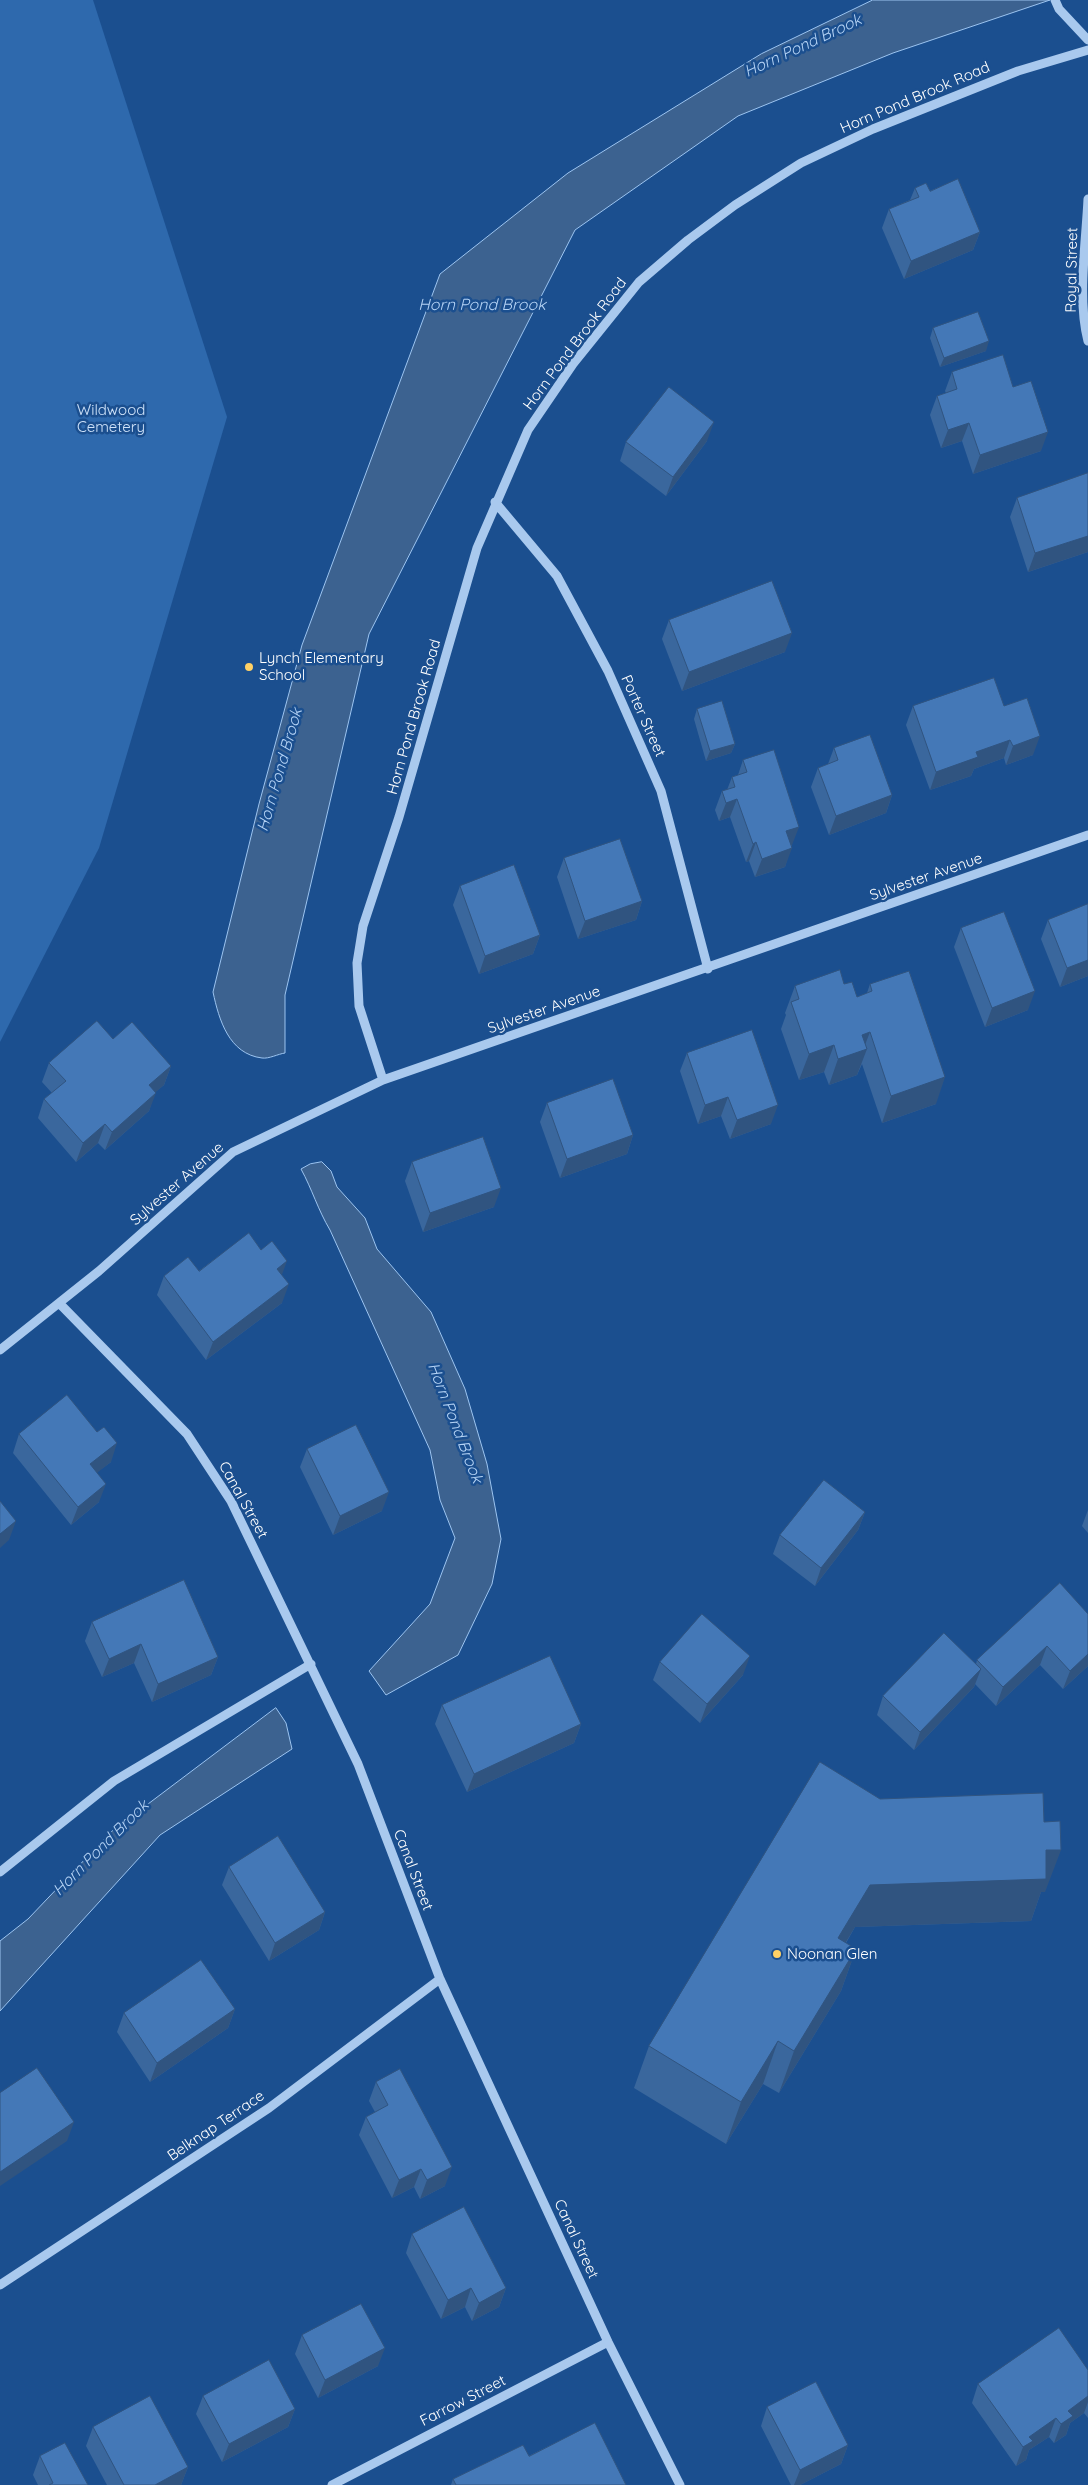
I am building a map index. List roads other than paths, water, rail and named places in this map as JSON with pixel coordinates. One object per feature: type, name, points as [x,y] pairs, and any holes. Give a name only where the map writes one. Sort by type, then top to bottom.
[{"type":"street","points":[[1055,0],[1059,9],[1088,40]]},
{"type":"street","name":"Horn Pond Brook Road","points":[[383,1080],[359,1006],[357,963],[363,926],[399,817],[476,548],[528,430],[573,364],[639,282],[688,240],[801,163],[873,128],[1018,71],[1088,50]]},
{"type":"street","name":"Royal Street","points":[[1088,198],[1084,286],[1085,330],[1088,341]]},
{"type":"street","name":"Porter Street","points":[[495,502],[557,576],[608,670],[661,791],[708,968]]},
{"type":"street","name":"Sylvester Avenue","points":[[0,1350],[60,1304],[233,1152],[383,1080],[1088,835]]},
{"type":"street","name":"Canal Street","points":[[60,1304],[187,1434],[231,1501],[358,1764],[440,1979],[608,2342],[680,2485]]},
{"type":"street","points":[[0,1872],[114,1781],[311,1664]]},
{"type":"street","name":"Belknap Terrace","points":[[0,2285],[269,2108],[440,1979]]},
{"type":"street","name":"Farrow Street","points":[[332,2485],[608,2342]]},
{"type":"water","name":"Horn Pond Brook","points":[[873,0],[1050,0],[893,53],[738,116],[575,230],[369,634],[285,995],[285,1053],[262,1058],[241,1050],[227,1034],[222,1024],[213,992],[259,804],[302,645],[440,274],[568,173],[761,54]]},
{"type":"water","name":"Horn Pond Brook","points":[[322,1162],[331,1171],[337,1187],[365,1218],[377,1249],[431,1312],[465,1389],[487,1464],[501,1539],[492,1584],[458,1655],[386,1695],[369,1671],[430,1604],[455,1538],[440,1500],[430,1450],[301,1169],[310,1164]]},
{"type":"water","name":"Horn Pond Brook","points":[[276,1708],[286,1723],[292,1749],[160,1835],[0,2011],[0,1941],[28,1919],[111,1832]]},
{"type":"place","name":"Lynch Elementary School","points":[[249,667]]},
{"type":"place","name":"Noonan Glen","points":[[777,1954]]},
{"type":"park label","name":"Wildwood Cemetery","points":[[111,418]]}]
